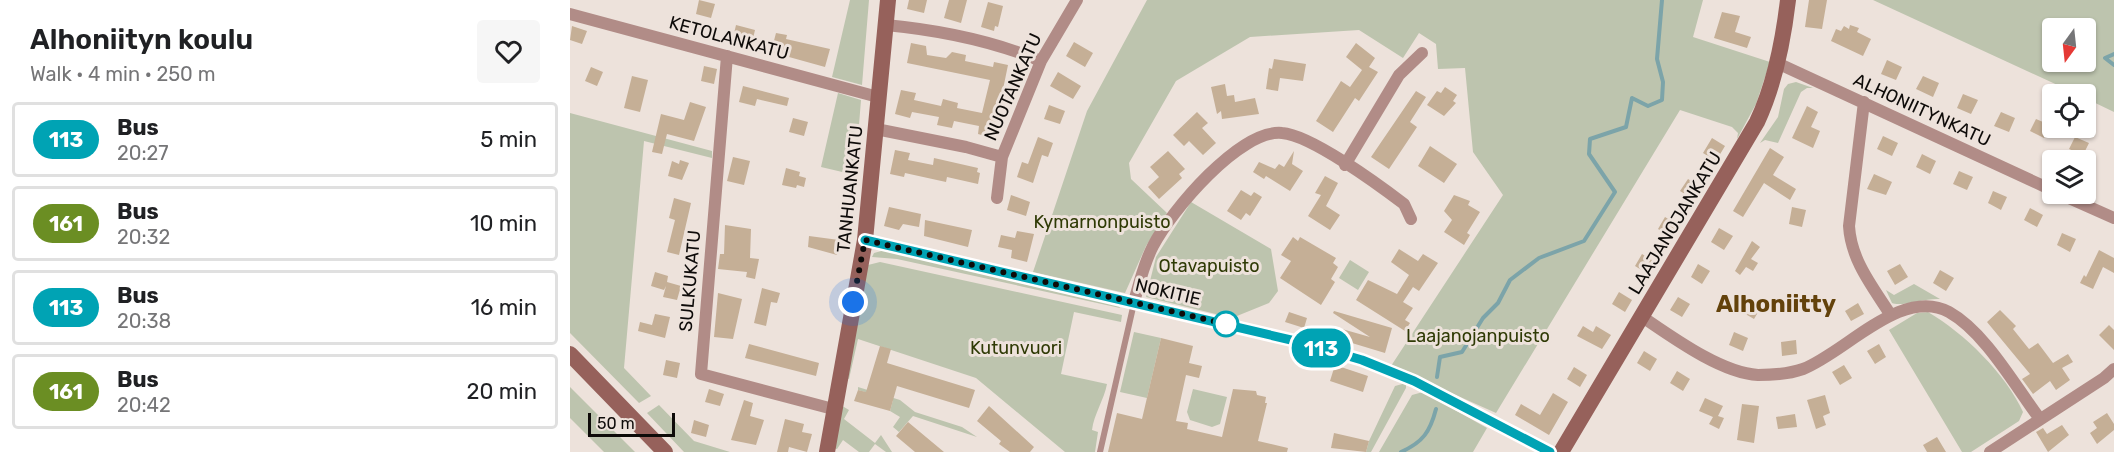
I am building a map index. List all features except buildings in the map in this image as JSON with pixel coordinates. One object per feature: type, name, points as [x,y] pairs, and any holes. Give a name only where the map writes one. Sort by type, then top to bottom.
[{"type":"street","name":"TANHUANKATU","points":[[827,452],[865,240],[888,0]]},
{"type":"street","name":"NUOTANKATU","points":[[997,198],[1002,157],[1041,61],[1077,0]]},
{"type":"street","name":"LAAJANOJANKATU","points":[[1561,452],[1757,122],[1765,106],[1777,63],[1788,0]]},
{"type":"street","name":"KETOLANKATU","points":[[570,14],[878,97]]},
{"type":"street","points":[[886,25],[916,28],[1014,50],[1041,61]]},
{"type":"street","points":[[1345,165],[1399,75],[1422,53]]},
{"type":"street","name":"SULKUKATU","points":[[727,56],[701,374],[833,409]]},
{"type":"street","name":"ALHONIITYNKATU","points":[[1777,63],[2042,185]]},
{"type":"street","points":[[1864,102],[1849,226],[1850,239],[1859,266],[1890,314]]},
{"type":"street","name":"NUOTANKATU","points":[[876,129],[966,147],[1002,157]]},
{"type":"street","points":[[1134,302],[1152,247],[1169,219],[1236,150],[1263,135],[1284,133],[1304,139],[1404,204],[1411,219]]},
{"type":"street","points":[[2082,204],[2114,218]]},
{"type":"street","name":"NOKITIE","points":[[865,240],[1304,343]]},
{"type":"street","points":[[1641,316],[1730,369],[1756,375],[1778,375],[1803,369],[1847,345],[1890,314],[1923,306],[1950,313],[1986,347],[2040,419]]},
{"type":"street","points":[[570,354],[665,452]]},
{"type":"street","points":[[1990,452],[2104,378],[2114,369]]},
{"type":"street","name":"NOKITIE","points":[[1414,381],[1550,452]]},
{"type":"lane","points":[[1100,452],[1134,302]]},
{"type":"lane","name":"NOKITIE","points":[[1304,343],[1362,360],[1414,381]]},
{"type":"green space","points":[[850,0],[869,0],[862,85],[832,77]]},
{"type":"green space","points":[[1147,0],[1703,0],[1693,37],[1770,62],[1756,104],[1737,139],[1738,133],[1732,127],[1680,110],[1496,413],[1391,366],[1503,195],[1473,152],[1465,68],[1438,69],[1436,44],[1419,33],[1403,58],[1359,30],[1250,37],[1176,81],[1129,163],[1131,179],[1167,213],[1146,246],[1125,293],[1033,272],[1087,111]]},
{"type":"green space","points":[[1873,0],[2114,0],[2114,112],[2096,103],[2096,84],[2055,84]]},
{"type":"green space","points":[[1796,82],[1813,88],[1807,88],[1801,92],[1778,143],[1765,140],[1760,143],[1778,117],[1784,89],[1788,84]]},
{"type":"green space","points":[[838,93],[861,100],[855,175],[821,167]]},
{"type":"green space","points":[[570,113],[712,151],[712,158],[644,141],[624,368],[651,396],[639,403],[570,333]]},
{"type":"green space","name":"Otavapuisto","points":[[1191,202],[1271,249],[1278,291],[1269,303],[1232,318],[1146,297],[1156,257]]},
{"type":"green space","points":[[885,250],[1118,304],[1120,308],[897,259],[872,257],[874,253]]},
{"type":"green space","points":[[1350,260],[1369,272],[1358,290],[1339,278]]},
{"type":"green space","name":"Kutunvuori","points":[[880,262],[1122,315],[1121,322],[1074,312],[1061,374],[1107,384],[1092,430],[1098,432],[1095,452],[1065,452],[976,378],[858,339],[849,379],[846,378],[868,265]]},
{"type":"green space","points":[[1914,284],[1940,299],[1892,303],[1886,290],[1894,295]]},
{"type":"green space","points":[[1928,312],[1956,331],[1983,356],[2006,383],[2023,412],[2019,421],[1971,452],[1962,452],[1889,330],[1917,313]]},
{"type":"green space","points":[[1134,332],[1161,338],[1147,398],[1120,392]]},
{"type":"green space","points":[[1406,383],[1406,388],[1371,452],[1366,452],[1395,386]]},
{"type":"green space","points":[[570,387],[635,452],[604,452],[570,418]]},
{"type":"green space","points":[[858,387],[900,400],[915,412],[962,427],[977,437],[913,416],[899,432],[893,427],[900,417],[890,411],[893,400],[858,390]]},
{"type":"green space","points":[[1193,389],[1227,397],[1220,424],[1212,427],[1190,420],[1187,412]]},
{"type":"green space","points":[[1423,392],[1487,428],[1473,452],[1379,452],[1412,395]]},
{"type":"green space","points":[[839,404],[849,410],[844,419],[875,443],[881,435],[892,452],[886,452],[875,444],[869,452],[859,452],[843,440],[837,449],[832,448]]},
{"type":"green space","points":[[659,405],[694,441],[730,452],[684,452],[647,413]]},
{"type":"waterway","points":[[1437,377],[1440,357],[1462,352],[1483,318],[1498,303],[1510,280],[1539,258],[1584,241],[1615,192],[1589,154],[1590,139],[1626,127],[1632,98],[1648,106],[1662,100],[1663,82],[1657,59],[1662,0]]},
{"type":"waterway","points":[[2114,54],[2105,58],[2114,65]]},
{"type":"waterway","points":[[1401,452],[1420,440],[1431,424],[1436,409]]},
{"type":"bus line","name":"113","points":[[865,240],[989,267],[1304,343],[1362,360],[1414,381],[1550,452]]},
{"type":"district","name":"Alhoniitty","points":[[1776,304]]},
{"type":"route","points":[[853,302],[865,240],[989,267],[1226,324]]},
{"type":"park label","name":"Kymarnonpuisto","points":[[1102,222]]},
{"type":"park label","name":"Laajanojanpuisto","points":[[1478,336]]}]
